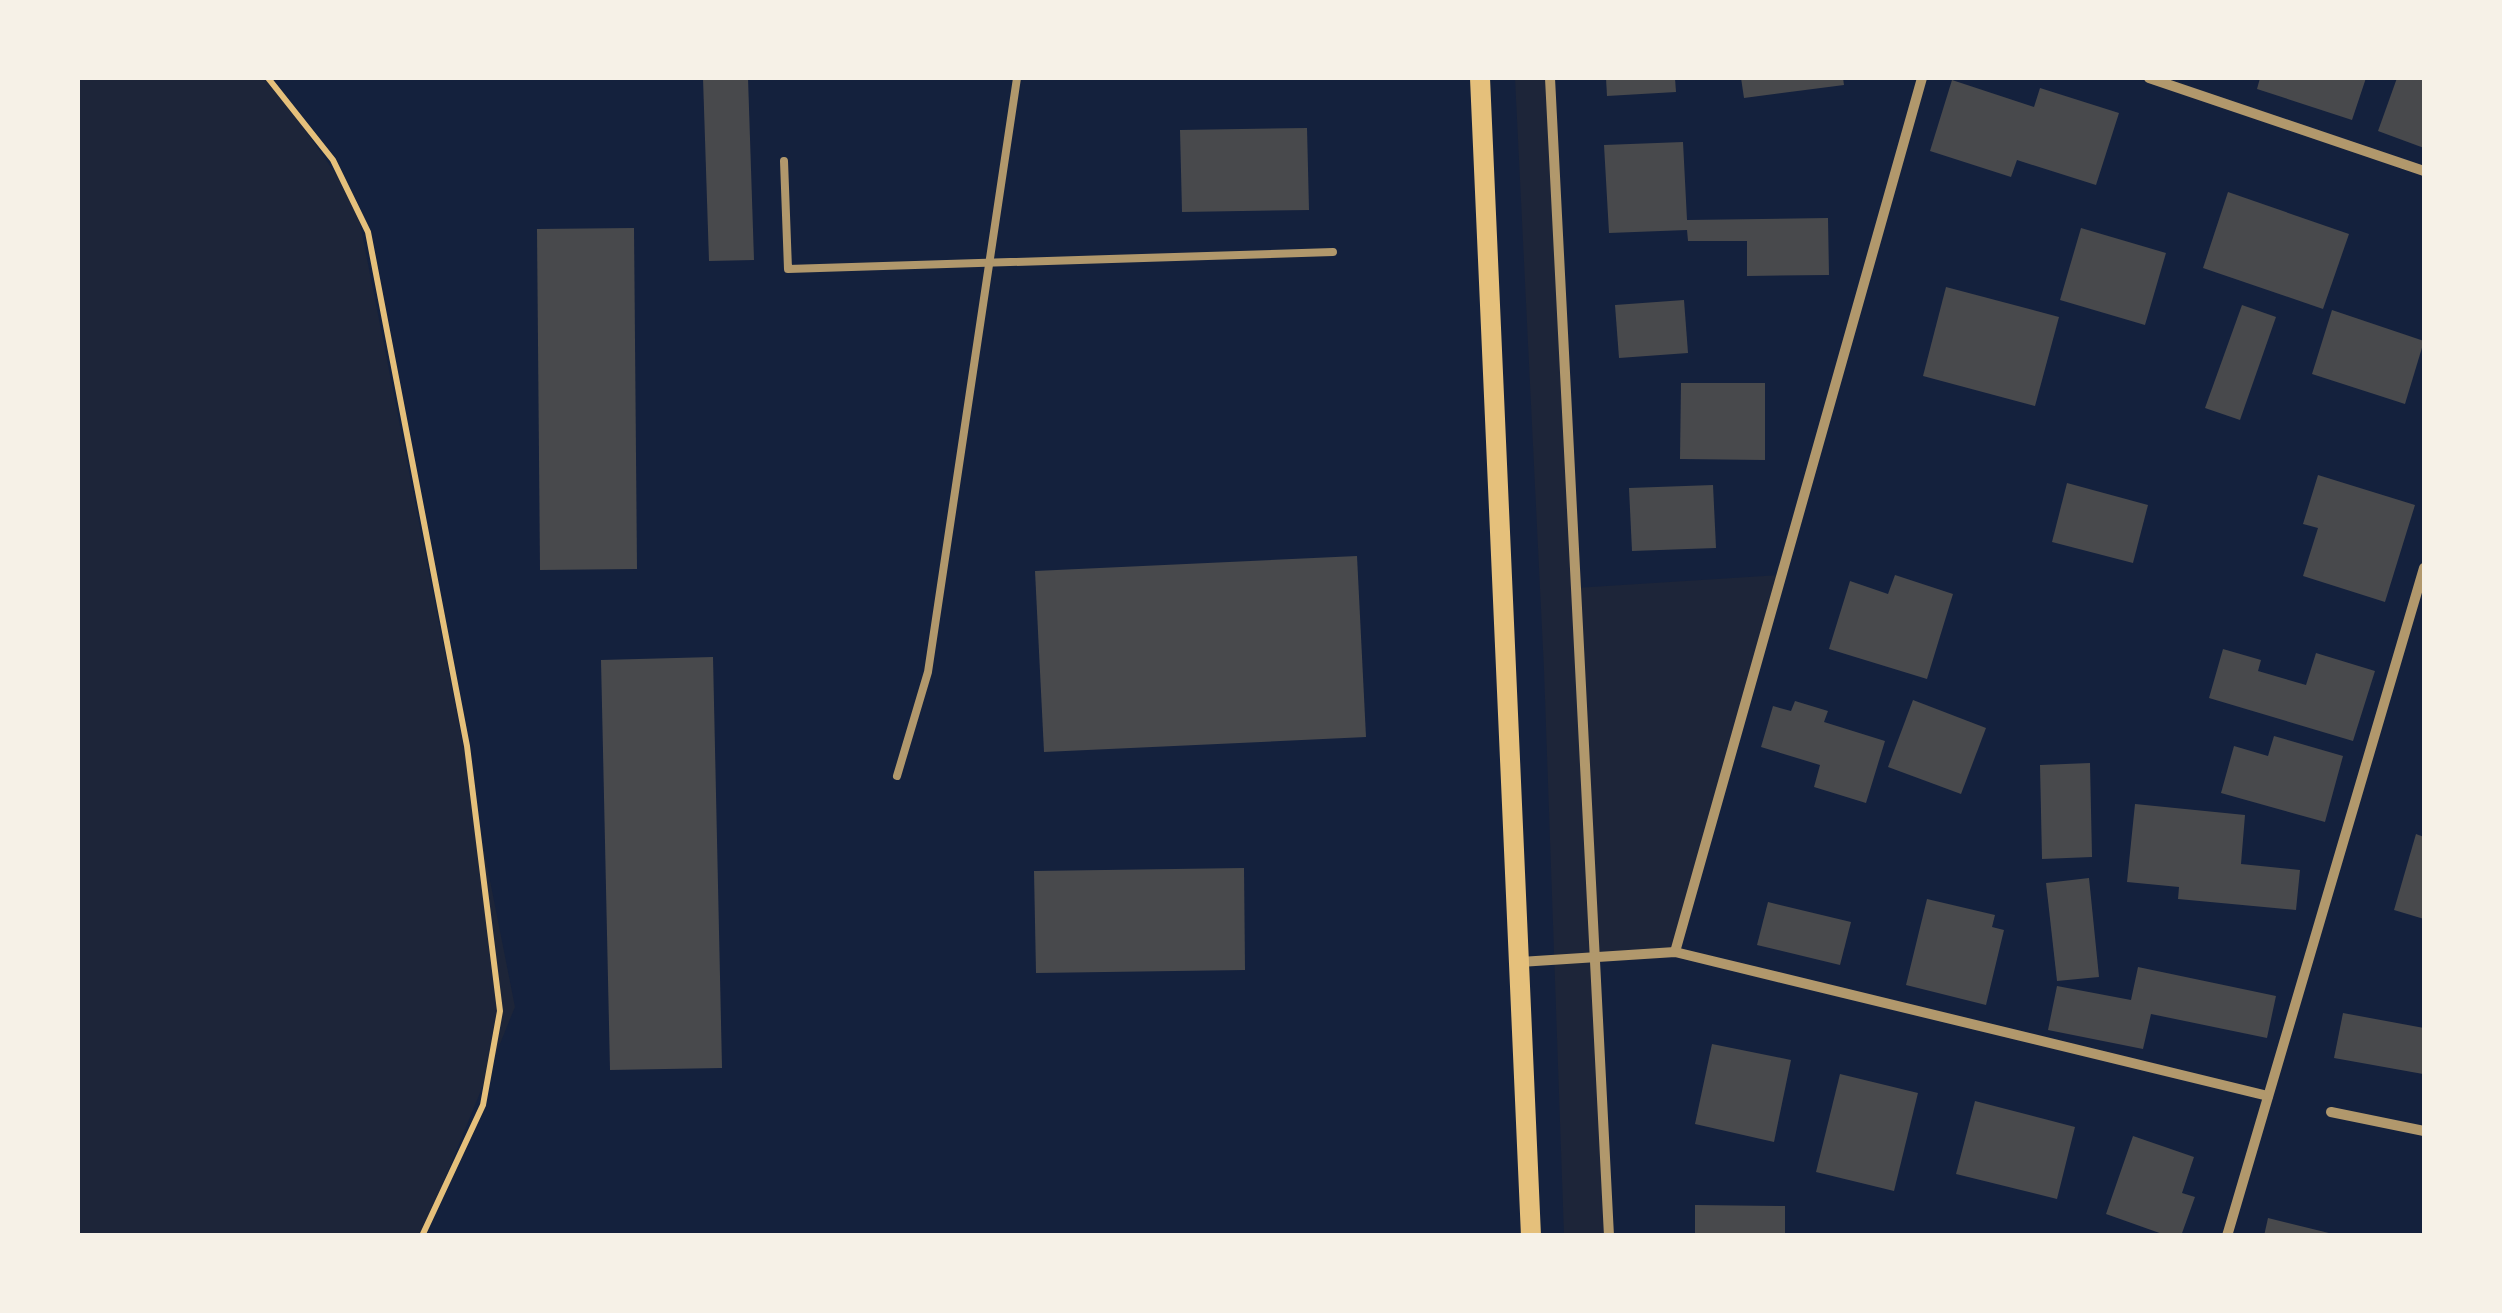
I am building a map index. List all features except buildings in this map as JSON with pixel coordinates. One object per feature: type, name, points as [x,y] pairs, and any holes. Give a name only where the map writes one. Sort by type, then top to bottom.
[{"type":"main road","points":[[1480,78],[1532,1236]]},
{"type":"street","points":[[1550,78],[1609,1236]]},
{"type":"street","points":[[1675,952],[1922,78]]},
{"type":"street","points":[[2149,78],[2424,171]]},
{"type":"street","points":[[2226,1236],[2424,568]]},
{"type":"street","points":[[1520,962],[1675,952],[2268,1096]]},
{"type":"street","points":[[2331,1112],[2424,1131]]},
{"type":"lane","points":[[897,776],[928,672],[1016,78]]},
{"type":"lane","points":[[784,161],[788,269],[1333,252]]},
{"type":"path","points":[[268,78],[334,160],[368,232],[466,746],[500,1011],[483,1104],[422,1236]]},
{"type":"shaded area","points":[[78,78],[269,78],[356,203],[515,1007],[422,1235],[78,1235]]},
{"type":"shaded area","points":[[1515,78],[1550,78],[1575,588],[1781,575],[1675,952],[1594,958],[1609,1235],[1564,1235],[1544,670]]}]
